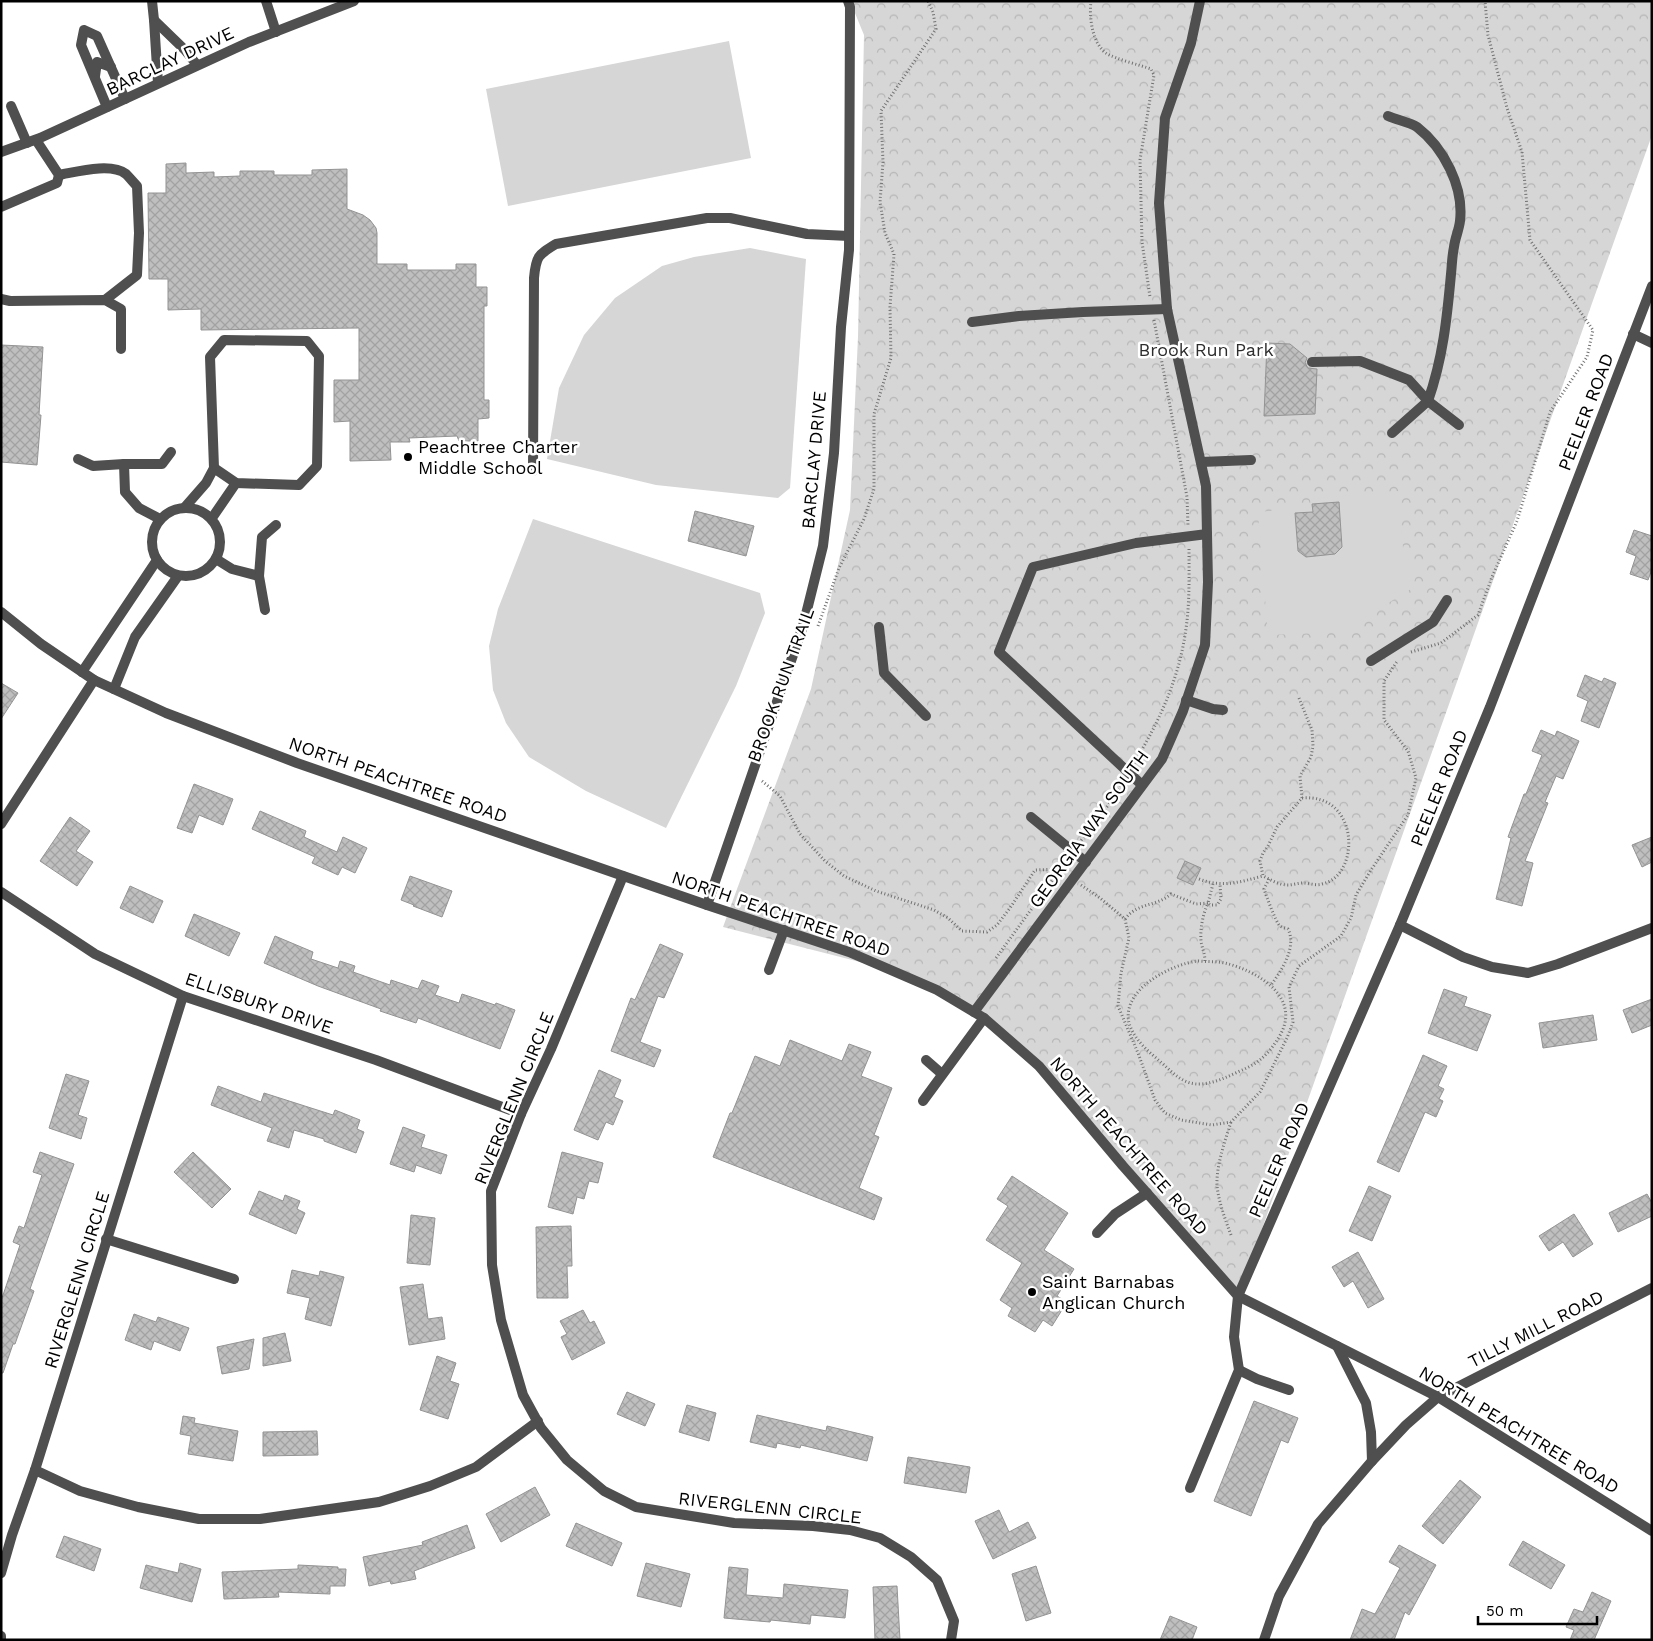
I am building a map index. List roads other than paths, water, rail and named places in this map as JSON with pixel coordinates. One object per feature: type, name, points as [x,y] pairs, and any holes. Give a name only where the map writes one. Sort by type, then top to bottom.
[{"type":"street","points":[[152,1],[158,83]]},
{"type":"street","points":[[266,1],[276,32]]},
{"type":"street","name":"BARCLAY DRIVE","points":[[1,152],[32,141],[198,65],[354,1]]},
{"type":"street","name":"BARCLAY DRIVE","points":[[707,905],[803,626],[822,546],[834,453],[841,327],[849,250],[850,7],[848,1]]},
{"type":"street","name":"GEORGIA WAY SOUTH","points":[[974,1012],[1162,759],[1186,700],[1204,645],[1208,582],[1206,486],[1167,309],[1158,203],[1165,118],[1191,44],[1200,1]]},
{"type":"street","points":[[154,20],[198,65]]},
{"type":"street","points":[[107,107],[81,45],[84,30],[98,36],[125,99]]},
{"type":"street","points":[[95,78],[97,62],[111,67]]},
{"type":"street","points":[[11,106],[32,141],[59,175]]},
{"type":"street","points":[[1388,116],[1416,126],[1431,142],[1444,159],[1454,177],[1460,198],[1460,221],[1454,246],[1444,340],[1438,373],[1428,401],[1392,433]]},
{"type":"street","points":[[59,175],[91,169],[109,168],[125,173],[137,186],[139,233],[137,275],[105,300]]},
{"type":"street","points":[[1,207],[57,183],[59,175]]},
{"type":"street","points":[[533,471],[534,278],[540,254],[556,244],[707,218],[730,218],[807,234],[849,236]]},
{"type":"street","name":"PEELER ROAD","points":[[1238,1370],[1234,1337],[1238,1296],[1400,925],[1490,707],[1652,286]]},
{"type":"street","points":[[1,299],[10,302],[105,300],[122,310],[121,349]]},
{"type":"street","points":[[972,322],[1019,316],[1167,309]]},
{"type":"street","points":[[1633,334],[1652,343]]},
{"type":"street","points":[[185,507],[206,483],[214,468],[210,357],[224,340],[306,341],[319,356],[318,466],[299,485],[236,483],[214,468]]},
{"type":"street","points":[[1312,362],[1360,361],[1409,380],[1428,401],[1458,426]]},
{"type":"street","points":[[78,459],[93,466],[162,464],[171,452]]},
{"type":"street","points":[[1201,462],[1251,460]]},
{"type":"street","points":[[124,464],[125,492],[139,508],[160,519]]},
{"type":"street","points":[[212,518],[236,483]]},
{"type":"street","points":[[185,507],[200,510],[212,518],[219,531],[220,538],[216,559],[206,570],[193,576],[178,576],[166,570],[157,560],[152,546],[153,532],[160,519],[171,510],[185,507]]},
{"type":"street","points":[[265,610],[259,576],[262,537],[276,525]]},
{"type":"street","points":[[1142,785],[999,652],[1033,567],[1136,543],[1189,538],[1207,534]]},
{"type":"street","points":[[216,559],[232,569],[259,576]]},
{"type":"street","points":[[82,672],[157,560]]},
{"type":"street","points":[[114,689],[135,637],[178,576]]},
{"type":"street","points":[[1371,661],[1433,622],[1447,600]]},
{"type":"street","name":"NORTH PEACHTREE ROAD","points":[[1,612],[41,644],[94,680],[166,713],[297,763],[707,905],[849,952],[937,990],[984,1018],[1039,1066],[1147,1194],[1238,1296],[1438,1397],[1652,1531]]},
{"type":"street","points":[[879,627],[884,673],[926,716]]},
{"type":"street","points":[[1,824],[94,680]]},
{"type":"street","points":[[1186,700],[1213,709],[1223,710]]},
{"type":"street","points":[[1031,817],[1086,862]]},
{"type":"street","name":"RIVERGLENN CIRCLE","points":[[623,876],[491,1191],[492,1265],[501,1320],[523,1395],[541,1428],[567,1460],[604,1491],[636,1508],[734,1523],[813,1526],[850,1530],[880,1538],[911,1557],[937,1580],[954,1621],[951,1640]]},
{"type":"street","name":"ELLISBURY DRIVE","points":[[1,892],[95,954],[183,996],[376,1060],[522,1114]]},
{"type":"street","points":[[1400,925],[1463,957],[1492,967],[1528,973],[1558,964],[1652,928]]},
{"type":"street","points":[[769,970],[784,930]]},
{"type":"street","name":"RIVERGLENN CIRCLE","points":[[1,1573],[183,996]]},
{"type":"street","points":[[923,1101],[984,1018]]},
{"type":"street","points":[[926,1060],[942,1074]]},
{"type":"street","points":[[1097,1233],[1125,1206],[1147,1194]]},
{"type":"street","points":[[106,1239],[234,1279]]},
{"type":"street","name":"TILLY MILL ROAD","points":[[1264,1640],[1279,1596],[1318,1524],[1406,1425],[1438,1397],[1652,1288]]},
{"type":"street","points":[[1337,1346],[1366,1403],[1371,1432],[1372,1461]]},
{"type":"street","points":[[1190,1488],[1238,1370],[1289,1390]]},
{"type":"street","points":[[35,1470],[80,1491],[138,1507],[199,1519],[260,1519],[378,1502],[430,1486],[476,1467],[538,1421]]},
{"type":"place","name":"Peachtree Charter Middle School","points":[[408,457]]},
{"type":"place","name":"Saint Barnabas Anglican Church","points":[[1032,1292]]},
{"type":"park label","name":"Brook Run Park","points":[[1206,350]]}]
